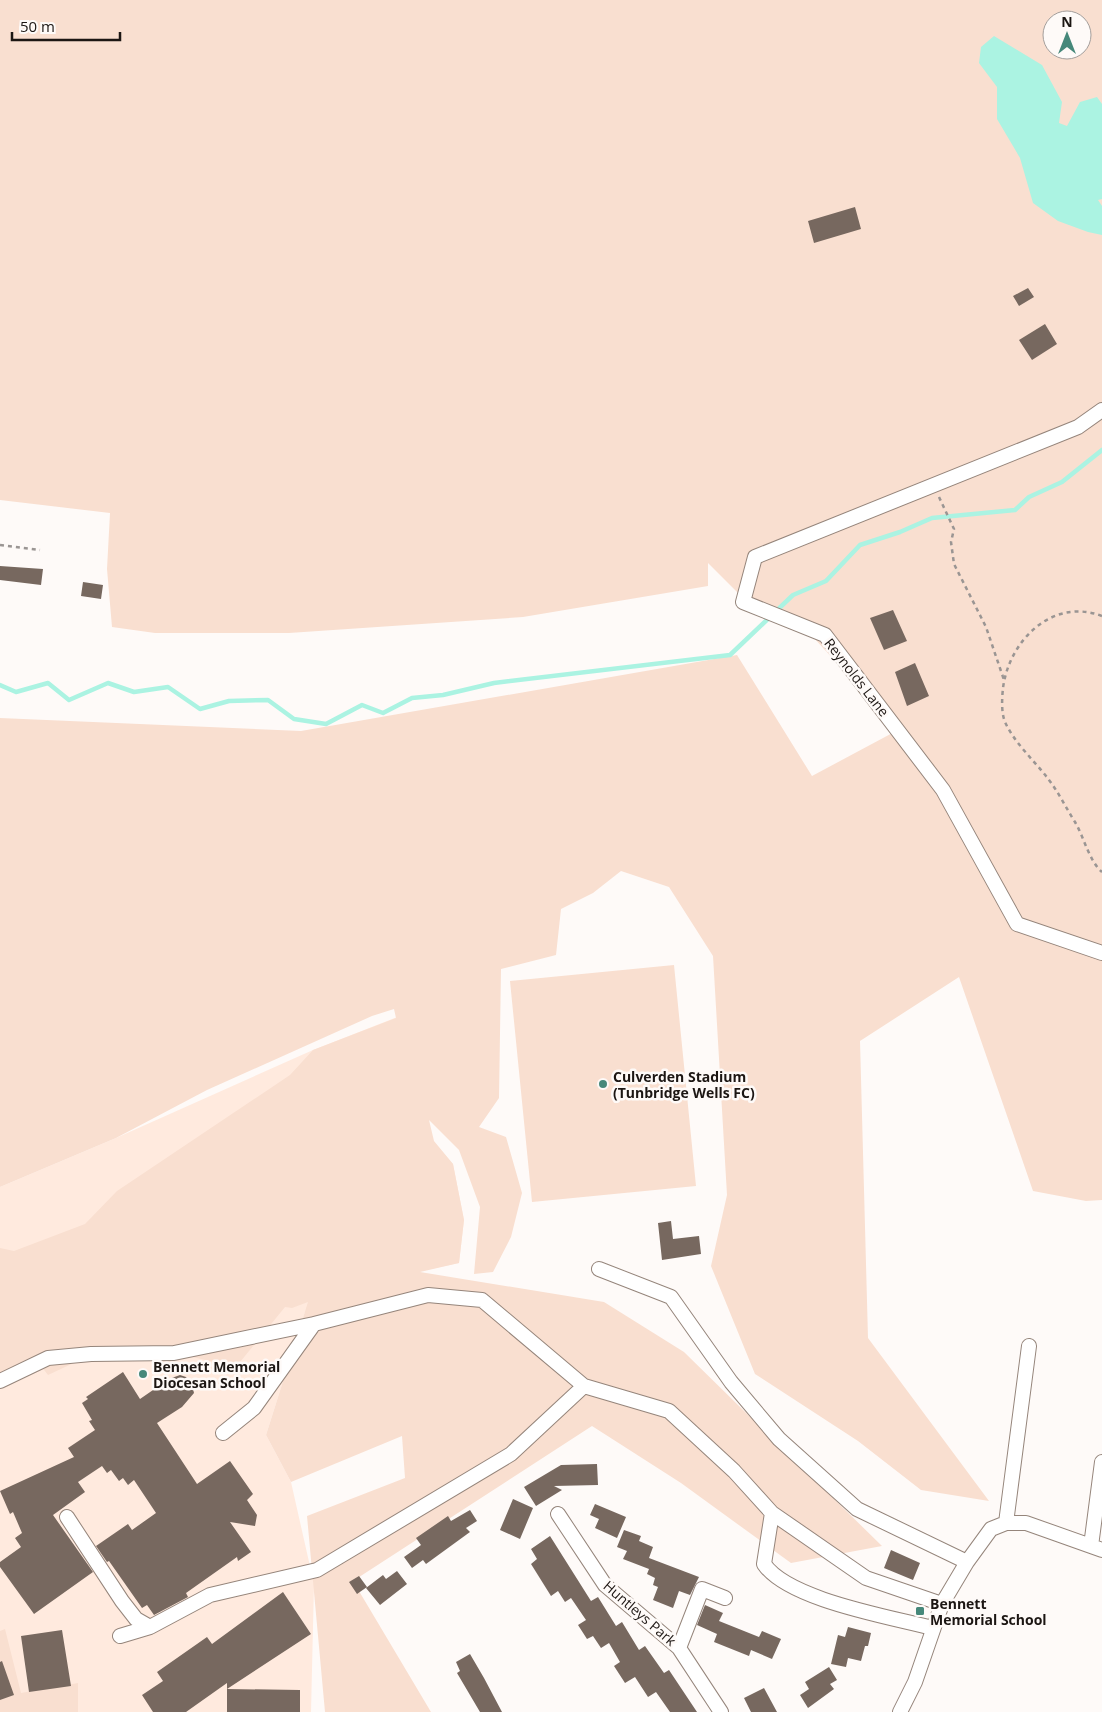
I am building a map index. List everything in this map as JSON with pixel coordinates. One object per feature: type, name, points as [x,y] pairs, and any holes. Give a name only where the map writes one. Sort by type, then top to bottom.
[{"type":"street","name":"Reynolds Lane","points":[[1102,410],[1078,427],[756,557],[743,602],[825,635],[944,790],[1017,924],[1102,953]]},
{"type":"street","points":[[599,1269],[671,1297],[731,1382],[778,1439],[857,1509],[967,1562]]},
{"type":"street","points":[[0,1381],[48,1358],[91,1354],[174,1353],[314,1324],[428,1295],[482,1300],[584,1386],[669,1411],[734,1470],[772,1513],[866,1578],[942,1604]]},
{"type":"street","points":[[223,1433],[254,1408],[314,1324]]},
{"type":"street","points":[[1006,1523],[1030,1346]]},
{"type":"street","points":[[120,1636],[150,1627],[210,1595],[317,1570],[511,1454],[584,1386]]},
{"type":"street","points":[[900,1712],[915,1682],[932,1628],[942,1604],[967,1562],[991,1529],[1006,1523],[1039,1526],[1096,1548],[1102,1462]]},
{"type":"street","points":[[772,1513],[764,1564],[773,1575],[806,1594],[932,1628]]},
{"type":"street","name":"Huntleys Park","points":[[558,1514],[604,1585],[679,1648],[722,1712]]},
{"type":"street","points":[[66,1517],[122,1601],[136,1618],[150,1627]]},
{"type":"street","points":[[679,1648],[702,1589],[725,1598]]},
{"type":"path","points":[[946,510],[952,522],[954,564],[986,627],[1004,681]]},
{"type":"path","points":[[0,545],[40,550]]},
{"type":"path","points":[[1102,616],[1076,612],[1051,617],[1035,626],[1019,644],[1009,662],[1004,681],[1002,702],[1004,721],[1034,764],[1049,780],[1084,838],[1089,854],[1102,872]]},
{"type":"shaded area","points":[[0,0],[1102,0],[1102,1200],[1086,1201],[1033,1191],[959,977],[860,1041],[868,1338],[989,1501],[921,1490],[858,1441],[755,1374],[711,1266],[727,1195],[713,956],[669,887],[621,871],[593,893],[561,909],[556,955],[501,969],[499,1098],[479,1127],[506,1137],[522,1193],[511,1237],[493,1272],[474,1274],[480,1207],[459,1150],[429,1120],[434,1141],[453,1164],[464,1220],[459,1263],[420,1272],[604,1302],[684,1352],[882,1546],[791,1563],[681,1483],[592,1426],[353,1581],[431,1712],[325,1712],[307,1516],[405,1478],[402,1436],[291,1482],[266,1435],[308,1302],[292,1308],[285,1307],[236,1367],[162,1350],[78,1361],[48,1375],[38,1362],[0,1381],[0,1248],[14,1251],[85,1224],[117,1191],[290,1075],[313,1050],[396,1018],[394,1009],[372,1016],[207,1090],[116,1138],[0,1187],[0,718],[301,731],[737,655],[812,776],[898,730],[803,626],[750,605],[708,563],[708,586],[523,617],[289,633],[155,633],[112,627],[107,569],[110,513],[0,500]]},
{"type":"shaded area","points":[[994,36],[1042,65],[1062,102],[1059,123],[1067,126],[1080,102],[1097,97],[1102,104],[1102,199],[1098,200],[1102,206],[1102,235],[1058,221],[1033,203],[1020,158],[997,119],[997,87],[979,63],[981,47]]},
{"type":"shaded area","name":"Culverden Stadium (Tunbridge Wells FC)","points":[[674,965],[696,1186],[532,1202],[510,981]]},
{"type":"shaded area","name":"Bennett Memorial Diocesan School","points":[[405,1014],[433,1141],[453,1164],[464,1220],[459,1263],[340,1288],[305,1312],[266,1435],[291,1482],[314,1584],[311,1712],[0,1712],[0,1187],[116,1138],[313,1050]]},
{"type":"shaded area","points":[[5,1629],[21,1693],[78,1683],[78,1712],[0,1712],[0,1631]]},
{"type":"building","points":[[855,207],[861,229],[814,243],[808,221]]},
{"type":"building","points":[[1028,288],[1034,297],[1019,306],[1013,296]]},
{"type":"building","points":[[1045,324],[1057,344],[1032,360],[1019,340]]},
{"type":"building","points":[[0,566],[43,569],[41,585],[0,580]]},
{"type":"building","points":[[83,582],[103,585],[101,599],[81,596]]},
{"type":"building","points":[[893,610],[907,641],[884,650],[870,618]]},
{"type":"building","points":[[915,663],[929,696],[907,706],[895,672]]},
{"type":"building","points":[[671,1221],[673,1239],[699,1236],[701,1254],[662,1260],[658,1223]]},
{"type":"building","points":[[123,1372],[140,1399],[169,1379],[180,1375],[186,1377],[192,1385],[194,1393],[182,1407],[157,1423],[197,1484],[230,1461],[253,1494],[247,1500],[257,1515],[255,1526],[230,1522],[251,1552],[238,1561],[237,1557],[186,1593],[188,1597],[154,1615],[147,1605],[142,1608],[109,1561],[107,1562],[96,1546],[128,1524],[132,1530],[156,1513],[134,1480],[128,1485],[123,1478],[119,1481],[111,1470],[107,1473],[102,1466],[78,1482],[85,1492],[53,1515],[93,1572],[34,1614],[0,1567],[0,1562],[21,1547],[15,1538],[22,1533],[13,1512],[10,1514],[0,1491],[74,1457],[68,1448],[95,1430],[89,1421],[92,1420],[82,1403],[88,1399],[86,1397]]},
{"type":"building","points":[[597,1464],[598,1485],[554,1486],[562,1490],[536,1506],[524,1487],[561,1465]]},
{"type":"building","points":[[513,1499],[533,1508],[520,1539],[500,1530]]},
{"type":"building","points":[[595,1504],[626,1517],[617,1538],[595,1528],[599,1519],[590,1515]]},
{"type":"building","points":[[470,1510],[477,1521],[466,1528],[470,1532],[426,1564],[423,1560],[412,1568],[404,1557],[421,1545],[416,1538],[448,1516],[451,1521]]},
{"type":"building","points":[[624,1530],[641,1536],[639,1541],[653,1547],[649,1558],[699,1577],[690,1595],[679,1591],[673,1608],[653,1600],[658,1587],[653,1585],[655,1578],[647,1574],[649,1569],[623,1559],[627,1551],[617,1547]]},
{"type":"building","points":[[550,1536],[591,1601],[598,1597],[616,1626],[622,1622],[639,1650],[645,1646],[664,1673],[669,1670],[697,1712],[670,1712],[656,1692],[648,1697],[635,1677],[625,1683],[614,1666],[620,1662],[609,1643],[601,1648],[593,1636],[587,1639],[578,1625],[586,1620],[571,1598],[565,1602],[558,1591],[551,1596],[531,1564],[537,1559],[531,1549]]},
{"type":"building","points":[[891,1550],[920,1563],[913,1580],[884,1568]]},
{"type":"building","points":[[397,1571],[407,1584],[380,1605],[366,1588],[383,1575],[386,1579]]},
{"type":"building","points":[[359,1576],[367,1587],[357,1594],[349,1582]]},
{"type":"building","points":[[283,1592],[311,1634],[227,1689],[227,1683],[186,1712],[153,1712],[142,1695],[163,1681],[157,1672],[207,1637],[212,1644]]},
{"type":"building","points":[[705,1605],[723,1613],[719,1621],[759,1637],[762,1631],[781,1639],[772,1659],[751,1650],[749,1656],[714,1642],[717,1634],[697,1625]]},
{"type":"building","points":[[848,1627],[871,1633],[868,1646],[865,1646],[861,1661],[848,1658],[846,1667],[831,1664],[838,1635],[845,1637]]},
{"type":"building","points":[[62,1630],[71,1686],[29,1692],[21,1636]]},
{"type":"building","points":[[470,1654],[502,1712],[480,1712],[457,1673],[460,1671],[456,1662]]},
{"type":"building","points":[[2,1661],[14,1695],[0,1700],[0,1662]]},
{"type":"building","points":[[829,1667],[837,1680],[830,1684],[834,1689],[808,1708],[800,1695],[809,1689],[805,1682]]},
{"type":"building","points":[[764,1688],[777,1712],[751,1712],[744,1698]]},
{"type":"building","points":[[227,1689],[300,1690],[300,1712],[227,1712]]},
{"type":"waterway","points":[[0,685],[16,692],[48,683],[69,700],[108,683],[134,692],[168,687],[200,709],[229,701],[268,700],[294,719],[326,724],[362,705],[383,713],[412,698],[443,695],[494,683],[730,655],[793,595],[826,581],[860,545],[900,532],[932,518],[1015,510],[1029,497],[1062,482],[1102,450]]},
{"type":"place","name":"Culverden Stadium (Tunbridge Wells FC)","points":[[603,1084]]},
{"type":"place","name":"Bennett Memorial Diocesan School","points":[[143,1374]]},
{"type":"place","name":"Bennett Memorial School","points":[[920,1611]]}]
